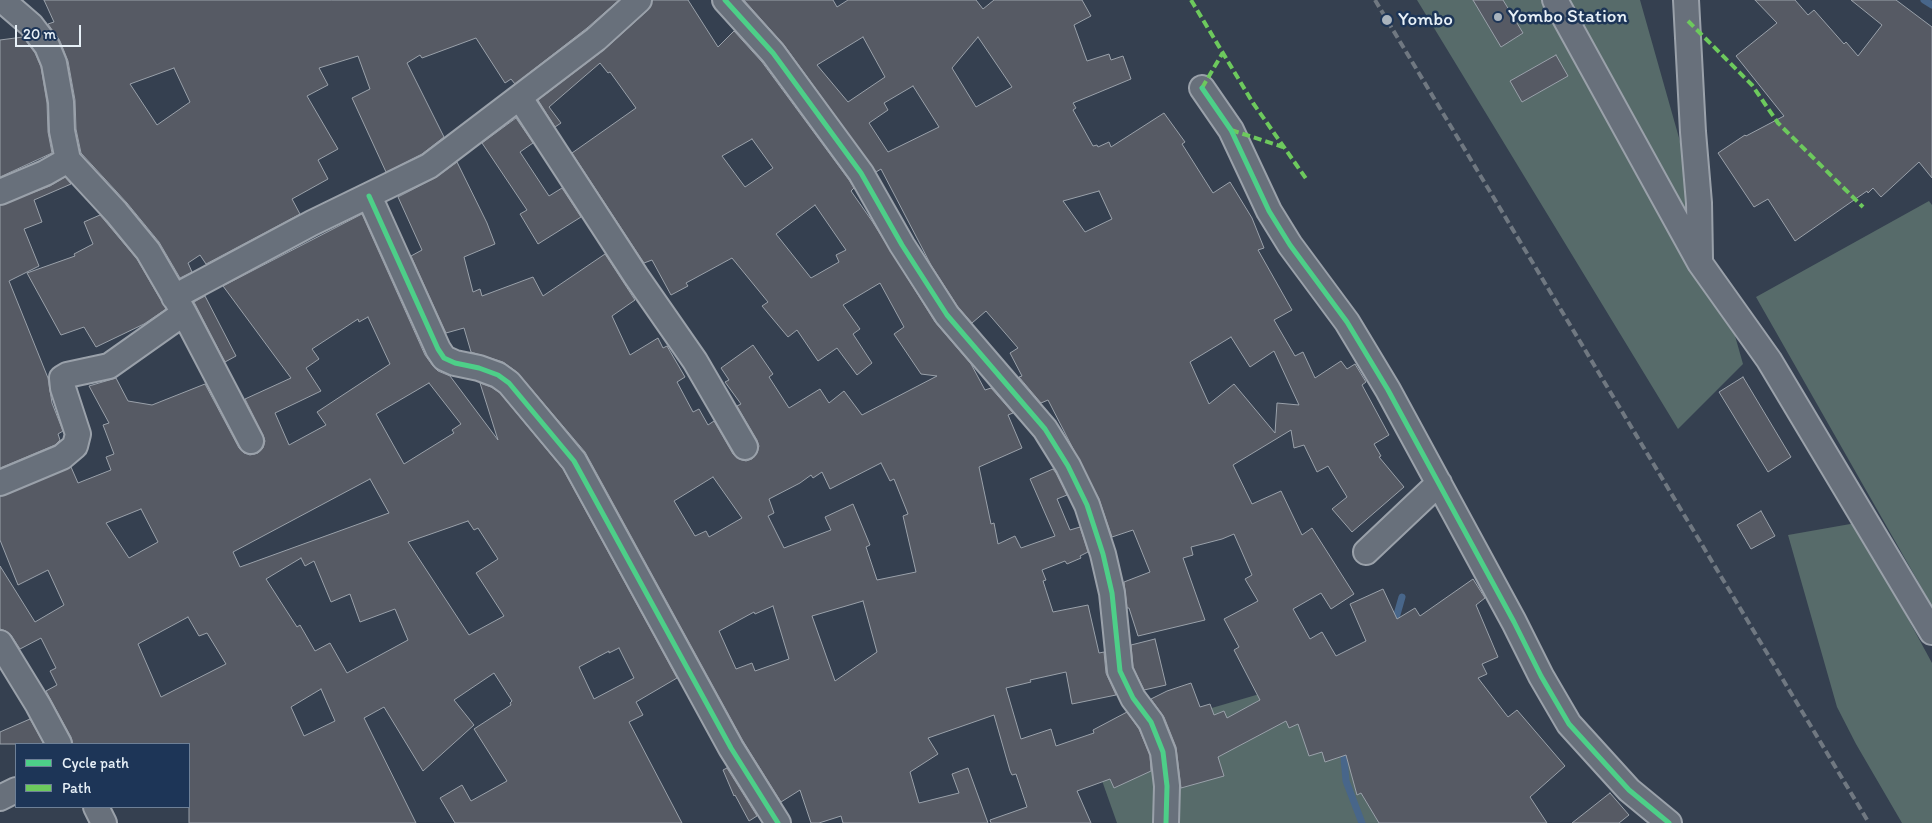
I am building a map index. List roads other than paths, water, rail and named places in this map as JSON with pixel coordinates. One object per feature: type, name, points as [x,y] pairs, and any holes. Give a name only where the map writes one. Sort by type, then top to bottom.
[{"type":"street","points":[[2,0],[31,25],[47,46],[54,63],[61,102],[62,131],[68,160],[116,212],[148,251],[179,305],[251,441]]},
{"type":"street","points":[[0,483],[62,457],[76,446],[78,434],[63,388],[62,378],[67,375],[109,366],[179,305],[312,223],[429,166],[596,39],[639,0]]},
{"type":"street","points":[[725,0],[773,53],[861,173],[902,245],[947,315],[1045,429],[1068,466],[1087,505],[1103,554],[1112,593],[1120,671],[1133,698],[1151,722],[1163,752],[1167,786],[1166,823]]},
{"type":"street","points":[[1555,0],[1700,264],[1769,360],[1928,613]]},
{"type":"street","points":[[1686,0],[1699,203],[1700,264]]},
{"type":"street","points":[[1202,88],[1231,130],[1269,210],[1290,244],[1347,322],[1388,390],[1541,676],[1569,724],[1628,790],[1670,823]]},
{"type":"street","points":[[520,98],[636,276],[695,361],[745,447]]},
{"type":"street","points":[[0,192],[45,174],[68,160]]},
{"type":"street","points":[[369,196],[438,349],[444,358],[498,374],[509,383],[574,461],[636,571],[661,623],[726,739],[778,823]]},
{"type":"street","points":[[1366,552],[1439,483]]},
{"type":"street","points":[[0,643],[38,705],[58,743]]},
{"type":"street","points":[[0,798],[15,790]]},
{"type":"street","points":[[96,808],[104,823]]},
{"type":"waterway","points":[[1924,0],[1932,5]]},
{"type":"waterway","points":[[1394,625],[1402,597]]},
{"type":"waterway","points":[[1343,746],[1346,781],[1362,823]]},
{"type":"railway","points":[[1375,0],[1869,823]]},
{"type":"place","name":"Yombo Station","points":[[1498,17]]},
{"type":"place","name":"Yombo","points":[[1387,20]]}]
